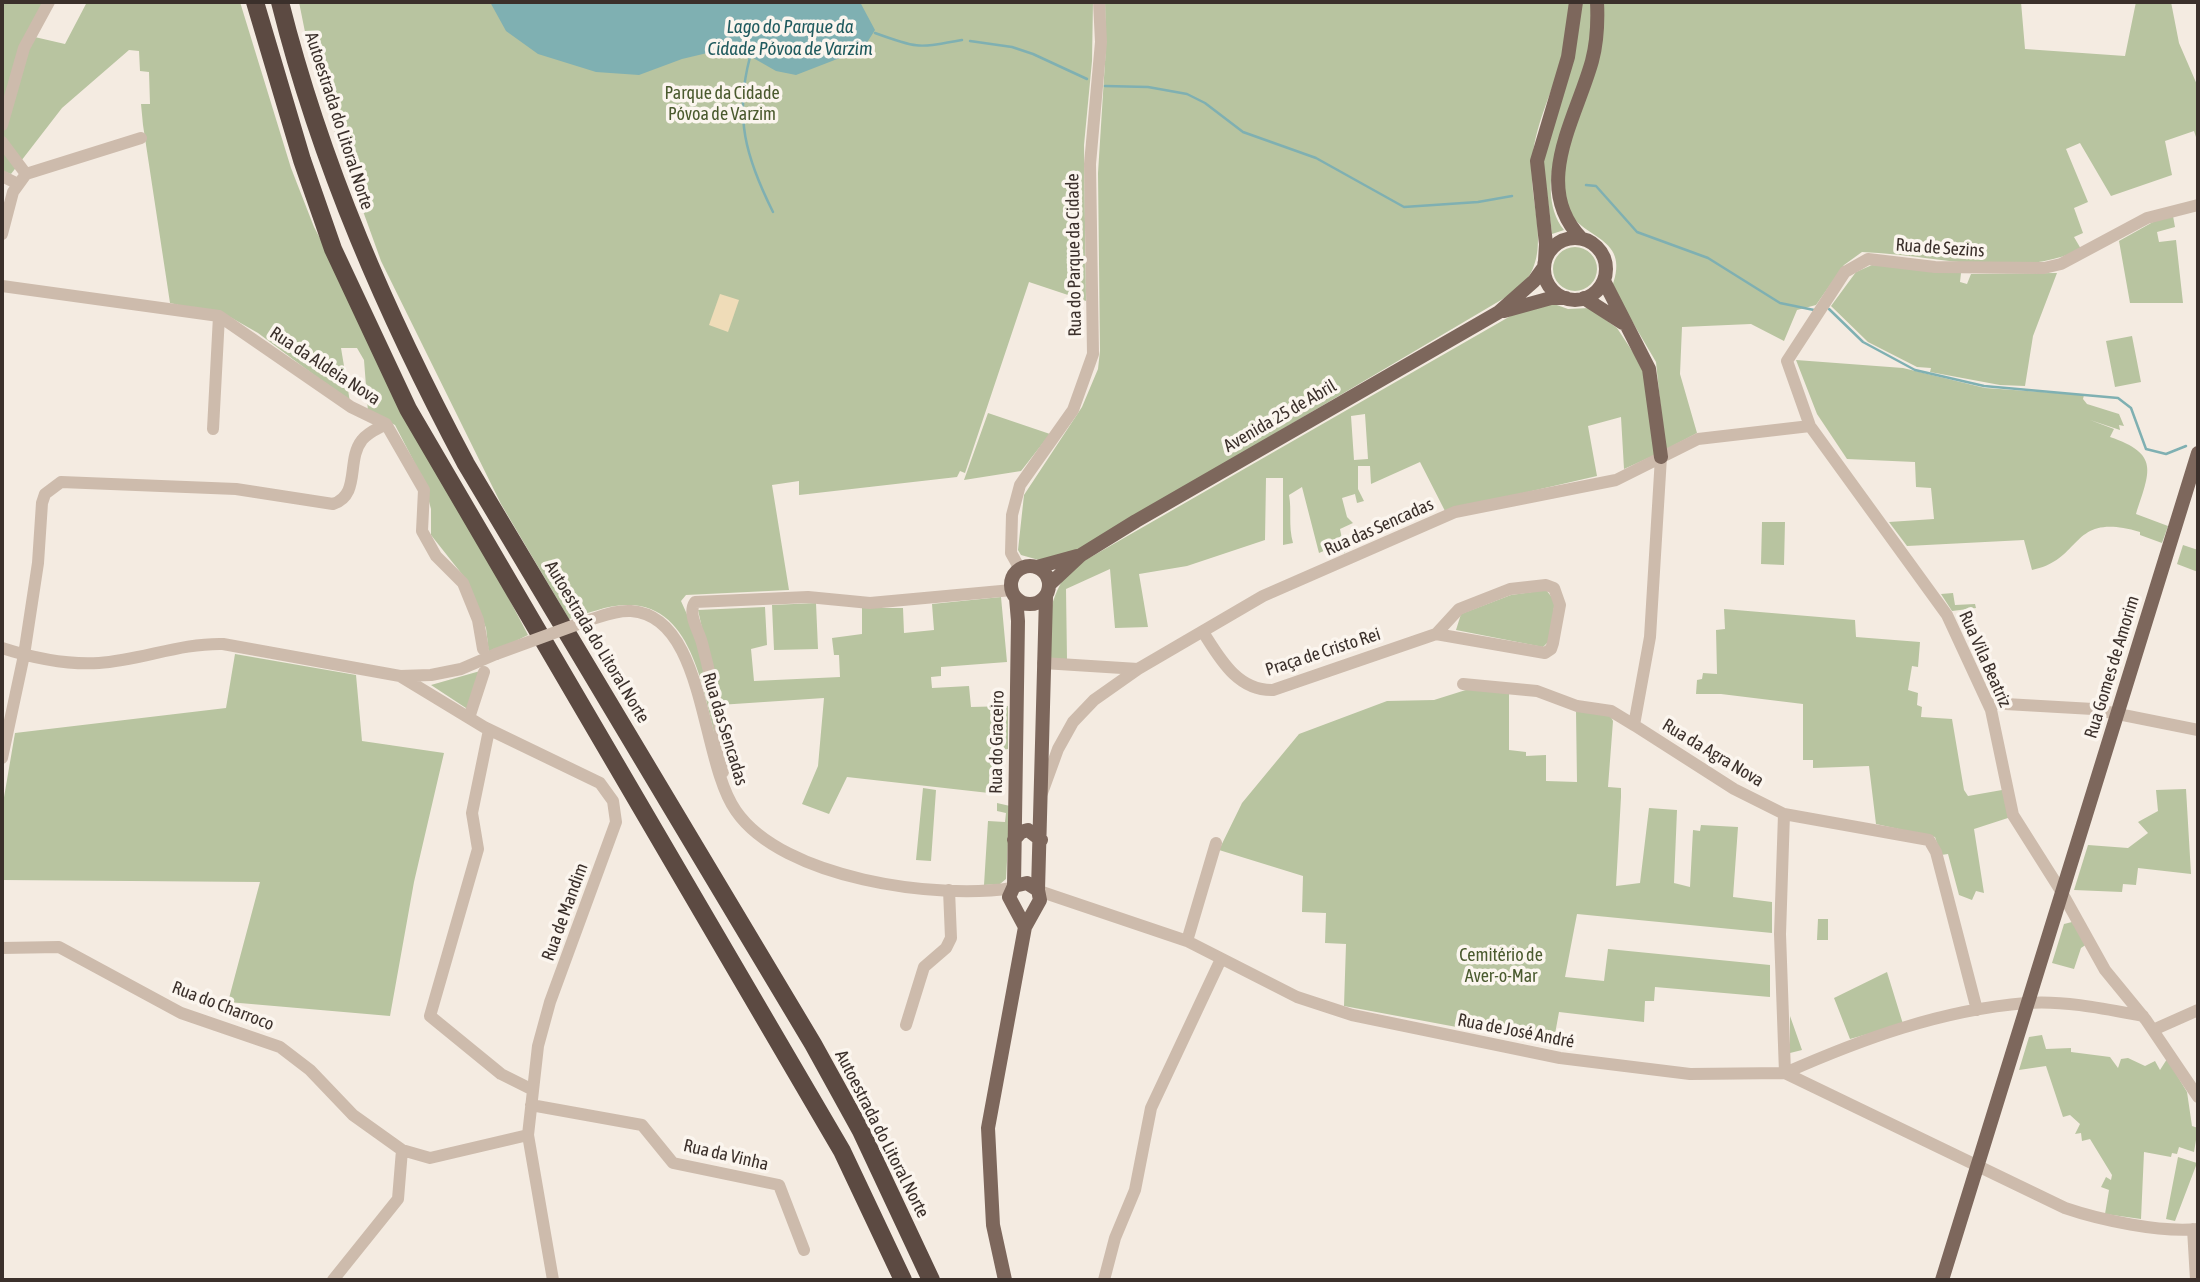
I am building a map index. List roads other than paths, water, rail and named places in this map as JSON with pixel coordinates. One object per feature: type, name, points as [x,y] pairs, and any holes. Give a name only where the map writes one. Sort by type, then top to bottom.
[{"type":"highway","name":"Autoestrada do Litoral Norte","points":[[280,2],[325,157],[363,254],[426,388],[466,464],[813,1044],[861,1131],[930,1280]]},
{"type":"highway","points":[[285,22],[288,2]]},
{"type":"highway","points":[[255,3],[302,160],[333,249],[408,410],[842,1151],[903,1280]]},
{"type":"main road","points":[[1566,298],[1548,283],[1544,264],[1546,244],[1537,161],[1568,57],[1576,2]]},
{"type":"main road","points":[[1597,2],[1592,60],[1559,160],[1557,179],[1563,214],[1581,238],[1601,252],[1605,261],[1604,281],[1649,369],[1661,457]]},
{"type":"main road","name":"Avenida 25 de Abril","points":[[1020,569],[1082,555],[1499,312],[1534,281],[1549,252],[1563,240],[1581,238]]},
{"type":"main road","points":[[1604,281],[1584,298],[1625,324]]},
{"type":"main road","name":"Avenida 25 de Abril","points":[[1499,312],[1551,298],[1584,298]]},
{"type":"main road","name":"Rua Gomes de Amorim","points":[[1942,1280],[2198,453]]},
{"type":"main road","name":"Avenida 25 de Abril","points":[[1048,590],[1082,555]]},
{"type":"main road","points":[[1005,1280],[993,1225],[988,1172],[988,1128],[1025,926],[1041,898],[1043,663],[1048,590],[1046,574],[1037,567]]},
{"type":"main road","points":[[1020,569],[1012,579],[1014,594],[1031,604],[1048,590]]},
{"type":"main road","name":"Rua do Graceiro","points":[[1010,887],[1014,840],[1018,621],[1014,594]]},
{"type":"main road","points":[[1014,840],[1021,832],[1028,830],[1041,840]]},
{"type":"main road","points":[[1025,926],[1017,912],[1010,887],[1027,883],[1041,898]]},
{"type":"main road","points":[[1017,912],[1026,914],[1041,898]]},
{"type":"street","points":[[2,125],[24,48],[49,2]]},
{"type":"street","name":"Rua do Parque da Cidade","points":[[1020,569],[1012,553],[1012,514],[1020,485],[1073,410],[1093,354],[1090,164],[1101,42],[1100,2]]},
{"type":"street","points":[[2,176],[22,179],[141,138]]},
{"type":"street","points":[[2,142],[22,179]]},
{"type":"street","points":[[2,234],[13,192],[22,179]]},
{"type":"street","name":"Rua de Sezins","points":[[1811,426],[1787,361],[1845,272],[1868,259],[1935,267],[2044,268],[2061,264],[2147,218],[2198,205]]},
{"type":"street","name":"Rua da Aldeia Nova","points":[[2,286],[219,316],[351,407],[386,424],[424,491],[422,531],[436,556],[463,583],[478,620],[483,649]]},
{"type":"street","points":[[213,429],[219,316]]},
{"type":"street","points":[[2,758],[24,655],[38,563],[42,503],[53,487],[61,482],[236,489],[333,504],[344,500],[349,493],[360,442],[369,432],[386,424]]},
{"type":"street","name":"Rua das Sencadas","points":[[1041,796],[1058,749],[1073,722],[1094,700],[1138,669],[1263,596],[1441,517],[1485,505],[1608,482],[1698,439],[1811,426]]},
{"type":"street","name":"Rua Vila Beatriz","points":[[1811,426],[1947,615],[1988,703],[2013,815],[2061,891]]},
{"type":"street","name":"Rua da Agra Nova","points":[[1661,457],[1650,637],[1634,725],[1734,789],[1784,814],[1924,839],[1933,843],[1977,1010]]},
{"type":"street","name":"Praça de Cristo Rei","points":[[1203,632],[1230,672],[1255,687],[1269,691],[1436,634],[1459,609],[1510,589],[1546,585],[1554,588],[1560,599],[1553,643],[1551,649],[1545,653],[1436,634]]},
{"type":"street","points":[[723,788],[721,730],[702,641],[691,612],[695,602],[808,597],[870,603],[1014,594]]},
{"type":"street","name":"Rua das Sencadas","points":[[400,676],[431,676],[461,669],[589,620],[613,613],[635,612],[660,622],[674,634],[685,658],[723,788],[734,809],[749,826],[801,858],[891,887],[949,890],[1010,887]]},
{"type":"street","points":[[2,648],[69,663],[100,663],[200,644],[223,644],[400,676]]},
{"type":"street","points":[[1043,663],[1138,669]]},
{"type":"street","points":[[469,718],[484,672]]},
{"type":"street","name":"Rua de Mandim","points":[[400,676],[489,730],[600,783],[613,801],[617,822],[550,1002],[538,1046],[528,1135],[553,1280]]},
{"type":"street","points":[[1463,684],[1537,691],[1577,706],[1611,711],[1634,725]]},
{"type":"street","points":[[1988,703],[2093,709],[2198,730]]},
{"type":"street","points":[[489,730],[472,813],[478,849],[430,1016],[501,1074],[533,1090]]},
{"type":"street","points":[[1784,814],[1780,933],[1785,1073],[1862,1039],[1977,1010],[2028,1002],[2102,1008],[2143,1016]]},
{"type":"street","points":[[1187,941],[1216,843]]},
{"type":"street","points":[[906,1025],[924,967],[946,948],[951,938],[949,890]]},
{"type":"street","points":[[2061,891],[2105,970],[2143,1016],[2198,1097]]},
{"type":"street","name":"Rua de José André","points":[[1041,898],[1187,941],[1297,997],[1352,1015],[1547,1056],[1690,1074],[1785,1073],[2085,1215],[2196,1229]]},
{"type":"street","name":"Rua do Charroco","points":[[2,948],[59,947],[181,1013],[280,1047],[310,1070],[353,1115],[402,1150],[430,1158],[528,1135]]},
{"type":"street","points":[[1104,1280],[1115,1238],[1135,1190],[1151,1108],[1221,959]]},
{"type":"street","points":[[2153,1030],[2198,1010]]},
{"type":"street","name":"Rua da Vinha","points":[[531,1105],[642,1125],[673,1163],[779,1185],[804,1250]]},
{"type":"street","points":[[332,1280],[398,1199],[402,1150]]},
{"type":"street","points":[[2196,1229],[2196,1280]]},
{"type":"water","name":"Lago do Parque da Cidade Póvoa de Varzim","points":[[490,2],[860,2],[875,30],[863,49],[796,75],[776,71],[748,55],[724,49],[682,59],[639,75],[596,72],[538,54],[506,31]]},
{"type":"waterway","points":[[875,33],[918,46],[962,40]]},
{"type":"waterway","points":[[970,41],[1012,47],[1087,79]]},
{"type":"waterway","points":[[750,57],[743,99],[745,137],[756,173],[773,212]]},
{"type":"waterway","points":[[1105,86],[1148,87],[1187,94],[1205,103],[1243,132],[1316,158],[1404,207],[1478,202],[1512,196]]},
{"type":"waterway","points":[[1586,185],[1596,186],[1637,232],[1708,258],[1780,303],[1814,310]]},
{"type":"waterway","points":[[1829,309],[1863,342],[1915,370],[1984,386],[2118,398],[2131,408],[2146,449],[2166,454],[2186,446]]},
{"type":"park label","name":"Parque da Cidade Póvoa de Varzim","points":[[722,103]]},
{"type":"park label","name":"Cemitério de Aver-o-Mar","points":[[1501,965]]}]
